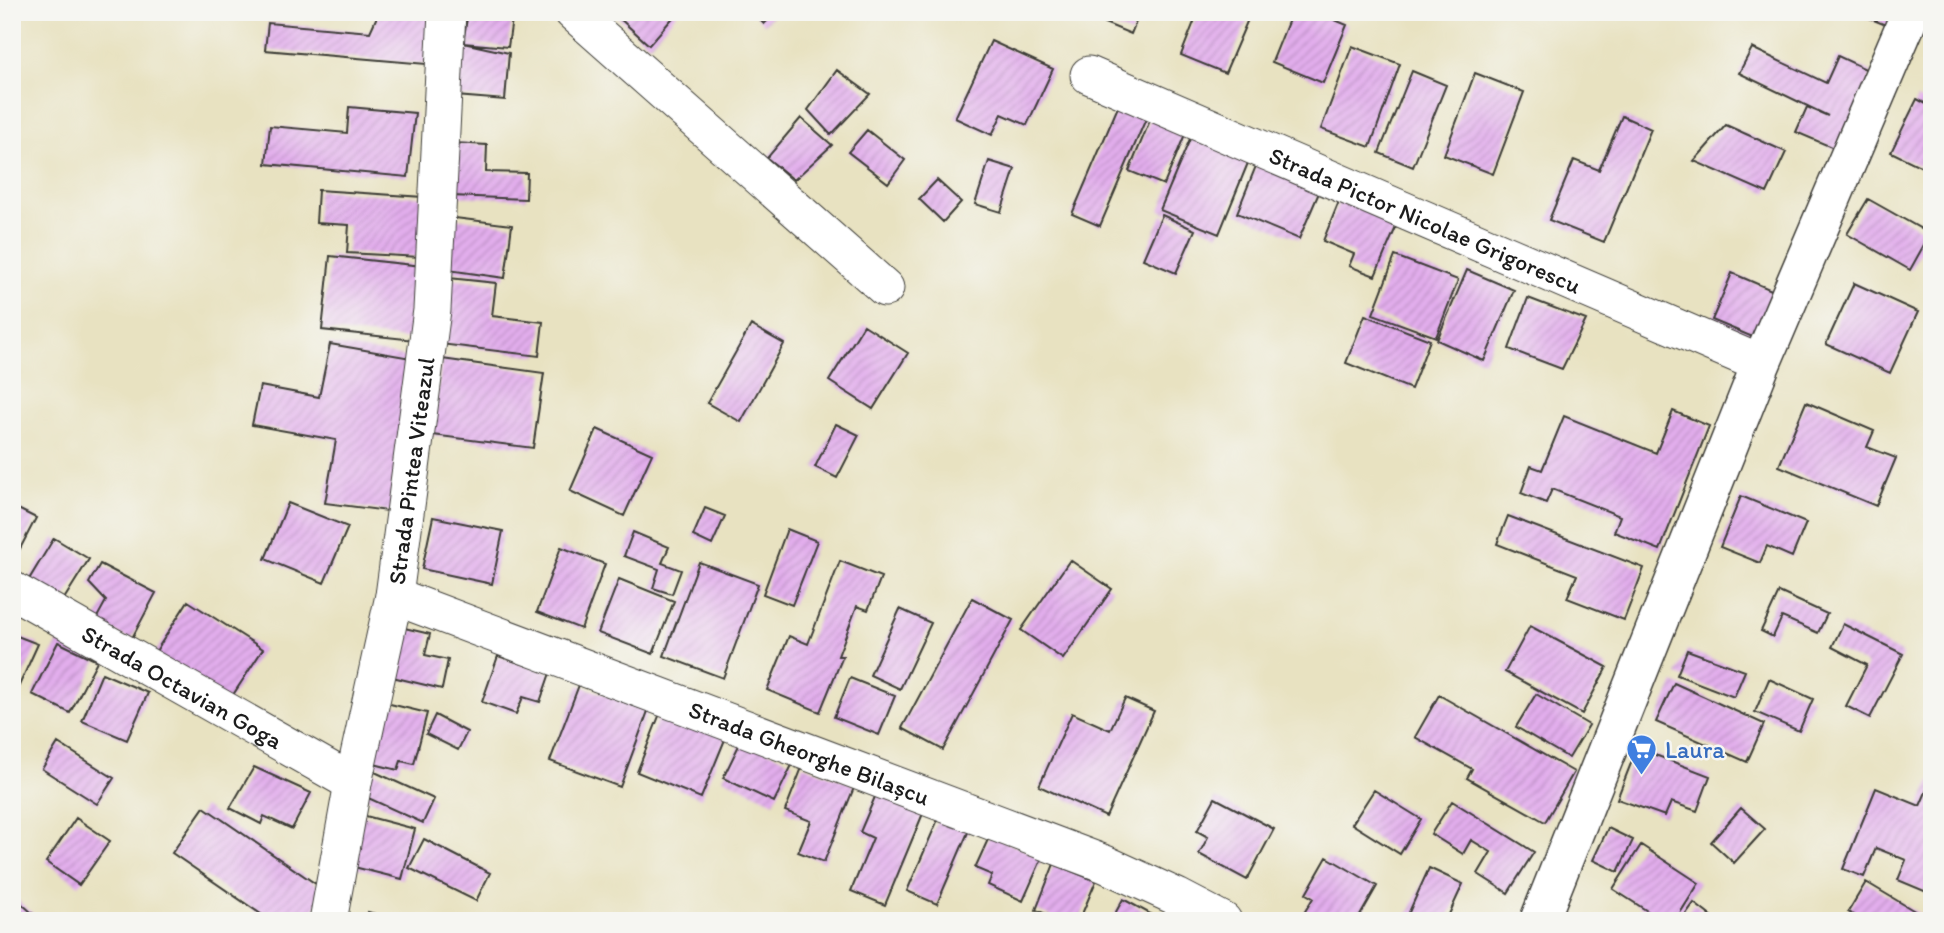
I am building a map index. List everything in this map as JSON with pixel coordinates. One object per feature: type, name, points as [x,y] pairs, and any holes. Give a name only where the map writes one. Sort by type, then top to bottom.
[{"type":"main road","points":[[1539,921],[1761,364],[1911,12]]},
{"type":"street","name":"Strada Pintea Viteazul","points":[[328,921],[353,783],[394,596],[432,310],[447,12]]},
{"type":"street","points":[[573,12],[885,288]]},
{"type":"street","name":"Strada Pictor Nicolae Grigorescu","points":[[1088,75],[1761,364]]},
{"type":"street","name":"Strada Octavian Goga","points":[[12,590],[353,783]]},
{"type":"street","name":"Strada Gheorghe Bilașcu","points":[[394,596],[1105,864],[1223,921]]},
{"type":"building","points":[[379,12],[432,12],[426,64],[265,50],[268,23],[370,32]]},
{"type":"building","points":[[468,12],[513,12],[508,47],[463,43]]},
{"type":"building","points":[[620,12],[678,12],[649,45],[617,16]]},
{"type":"building","points":[[752,12],[776,12],[764,24]]},
{"type":"building","points":[[1078,12],[1140,12],[1131,34]]},
{"type":"building","points":[[1198,12],[1237,12],[1249,17],[1225,73],[1181,55]]},
{"type":"building","points":[[1292,12],[1316,12],[1347,25],[1323,83],[1272,62]]},
{"type":"building","points":[[1854,12],[1893,12],[1888,26]]},
{"type":"building","points":[[991,41],[1053,69],[1027,125],[1002,114],[992,135],[955,118]]},
{"type":"building","points":[[463,43],[509,53],[505,100],[456,96]]},
{"type":"building","points":[[1352,46],[1400,64],[1370,147],[1321,129]]},
{"type":"building","points":[[1752,48],[1826,83],[1838,56],[1872,72],[1843,152],[1796,132],[1807,107],[1828,116],[1739,73]]},
{"type":"building","points":[[837,70],[870,94],[831,135],[808,110]]},
{"type":"building","points":[[1412,71],[1446,85],[1413,167],[1379,153]]},
{"type":"building","points":[[1475,73],[1524,92],[1493,174],[1444,155]]},
{"type":"building","points":[[1917,99],[1932,107],[1932,172],[1891,152]]},
{"type":"building","points":[[1120,102],[1148,114],[1100,226],[1072,214]]},
{"type":"building","points":[[349,107],[415,113],[408,177],[266,164],[270,126],[347,133]]},
{"type":"building","points":[[1153,113],[1188,127],[1164,185],[1129,171]]},
{"type":"building","points":[[1622,116],[1651,129],[1604,242],[1549,220],[1574,160],[1599,170]]},
{"type":"building","points":[[801,118],[832,145],[794,180],[767,158]]},
{"type":"building","points":[[1726,125],[1786,152],[1767,193],[1694,161]]},
{"type":"building","points":[[867,130],[905,160],[888,183],[848,152]]},
{"type":"building","points":[[1192,134],[1250,158],[1219,234],[1160,210]]},
{"type":"building","points":[[454,143],[487,145],[486,172],[527,173],[526,199],[452,196]]},
{"type":"building","points":[[989,161],[1015,169],[1001,212],[975,204]]},
{"type":"building","points":[[1258,161],[1321,188],[1299,239],[1237,213]]},
{"type":"building","points":[[937,180],[961,202],[943,222],[919,199]]},
{"type":"building","points":[[318,190],[423,197],[420,257],[347,253],[349,225],[316,223]]},
{"type":"building","points":[[1342,194],[1400,218],[1375,276],[1349,266],[1354,254],[1323,241]]},
{"type":"building","points":[[1868,199],[1930,234],[1910,270],[1847,234]]},
{"type":"building","points":[[1162,215],[1195,230],[1176,273],[1143,259]]},
{"type":"building","points":[[455,218],[512,225],[505,278],[448,270]]},
{"type":"building","points":[[330,256],[422,266],[414,340],[322,330]]},
{"type":"building","points":[[1395,256],[1458,280],[1436,337],[1373,314]]},
{"type":"building","points":[[1467,270],[1514,290],[1484,361],[1437,340]]},
{"type":"building","points":[[1732,273],[1774,291],[1755,338],[1712,320]]},
{"type":"building","points":[[449,278],[496,283],[492,316],[543,322],[539,356],[440,344]]},
{"type":"building","points":[[1854,283],[1918,312],[1890,373],[1826,344]]},
{"type":"building","points":[[1528,298],[1586,320],[1562,369],[1509,349]]},
{"type":"building","points":[[1365,315],[1430,340],[1411,389],[1346,363]]},
{"type":"building","points":[[751,325],[784,344],[741,422],[707,403]]},
{"type":"building","points":[[864,325],[908,353],[873,409],[829,381]]},
{"type":"building","points":[[330,344],[417,359],[395,512],[325,503],[336,440],[252,425],[260,386],[319,397]]},
{"type":"building","points":[[442,359],[544,373],[533,448],[432,435]]},
{"type":"building","points":[[1806,402],[1874,431],[1867,447],[1896,458],[1876,506],[1779,466]]},
{"type":"building","points":[[1673,411],[1709,426],[1660,550],[1614,532],[1620,516],[1552,489],[1546,503],[1521,493],[1531,466],[1542,470],[1564,416],[1656,453]]},
{"type":"building","points":[[836,424],[859,435],[837,478],[815,467]]},
{"type":"building","points":[[597,429],[652,454],[624,516],[570,491]]},
{"type":"building","points":[[1741,496],[1806,523],[1792,557],[1767,546],[1760,563],[1720,547]]},
{"type":"building","points":[[288,503],[348,527],[324,583],[265,559]]},
{"type":"building","points":[[12,506],[36,518],[12,564]]},
{"type":"building","points":[[705,508],[725,516],[712,545],[693,536]]},
{"type":"building","points":[[1508,516],[1644,568],[1624,620],[1567,598],[1577,575],[1497,544]]},
{"type":"building","points":[[433,517],[503,531],[492,584],[422,569]]},
{"type":"building","points":[[787,529],[817,541],[792,605],[763,594]]},
{"type":"building","points":[[633,532],[669,547],[662,563],[681,570],[672,594],[653,588],[659,569],[624,556]]},
{"type":"building","points":[[54,538],[89,559],[59,607],[25,586]]},
{"type":"building","points":[[561,547],[605,564],[581,629],[537,612]]},
{"type":"building","points":[[1070,560],[1112,589],[1063,659],[1021,630]]},
{"type":"building","points":[[840,561],[881,577],[868,610],[857,606],[838,656],[843,656],[820,712],[767,690],[789,636],[808,644]]},
{"type":"building","points":[[699,562],[758,584],[723,678],[664,656]]},
{"type":"building","points":[[100,564],[156,593],[131,640],[95,621],[106,601],[89,583]]},
{"type":"building","points":[[619,579],[674,601],[653,654],[598,633]]},
{"type":"building","points":[[1779,592],[1827,614],[1818,633],[1782,617],[1773,637],[1761,631]]},
{"type":"building","points":[[972,598],[1013,620],[943,750],[902,728]]},
{"type":"building","points":[[188,601],[263,649],[225,707],[151,659]]},
{"type":"building","points":[[900,609],[931,623],[900,689],[870,675]]},
{"type":"building","points":[[1843,624],[1903,654],[1870,718],[1846,706],[1867,665],[1832,647]]},
{"type":"building","points":[[396,626],[430,634],[425,655],[448,660],[442,689],[384,675]]},
{"type":"building","points":[[1530,626],[1607,667],[1582,714],[1505,672]]},
{"type":"building","points":[[12,634],[38,644],[18,688],[12,685]]},
{"type":"building","points":[[58,642],[97,661],[70,713],[32,694]]},
{"type":"building","points":[[1687,650],[1745,671],[1734,697],[1677,675]]},
{"type":"building","points":[[498,656],[550,673],[540,702],[523,697],[516,714],[482,702]]},
{"type":"building","points":[[102,673],[148,693],[127,740],[82,721]]},
{"type":"building","points":[[850,678],[895,696],[879,735],[834,717]]},
{"type":"building","points":[[1769,679],[1813,699],[1799,731],[1755,712]]},
{"type":"building","points":[[1674,683],[1764,724],[1747,762],[1656,722]]},
{"type":"building","points":[[579,685],[648,711],[620,787],[550,761]]},
{"type":"building","points":[[1536,694],[1589,725],[1569,758],[1516,727]]},
{"type":"building","points":[[1439,695],[1574,772],[1545,822],[1467,778],[1472,769],[1415,737]]},
{"type":"building","points":[[1125,698],[1154,711],[1106,817],[1039,786],[1072,713],[1110,730]]},
{"type":"building","points":[[386,703],[427,713],[414,764],[401,761],[398,770],[370,763]]},
{"type":"building","points":[[661,711],[726,737],[701,798],[637,772]]},
{"type":"building","points":[[435,715],[467,732],[458,750],[426,734]]},
{"type":"building","points":[[742,739],[793,763],[774,802],[723,778]]},
{"type":"building","points":[[58,743],[114,778],[97,804],[42,769]]},
{"type":"building","points":[[1637,748],[1710,776],[1697,811],[1671,802],[1665,816],[1617,799]]},
{"type":"building","points":[[803,765],[855,785],[824,862],[798,852],[811,821],[785,811]]},
{"type":"building","points":[[254,767],[311,793],[292,829],[264,816],[261,824],[230,808]]},
{"type":"building","points":[[366,768],[434,799],[423,823],[355,792]]},
{"type":"building","points":[[1932,778],[1932,885],[1929,893],[1898,880],[1906,860],[1876,848],[1864,877],[1843,869],[1876,788],[1920,806]]},
{"type":"building","points":[[1374,790],[1421,819],[1400,854],[1352,824]]},
{"type":"building","points":[[877,792],[924,811],[885,905],[851,891],[873,838],[860,832]]},
{"type":"building","points":[[1215,798],[1274,829],[1247,880],[1199,854],[1208,837],[1197,831]]},
{"type":"building","points":[[1452,801],[1534,852],[1508,893],[1478,874],[1491,852],[1471,840],[1463,854],[1431,834]]},
{"type":"building","points":[[204,807],[326,891],[306,921],[271,921],[172,853]]},
{"type":"building","points":[[1741,808],[1765,829],[1734,863],[1711,842]]},
{"type":"building","points":[[358,814],[415,829],[402,879],[346,865]]},
{"type":"building","points":[[939,817],[969,830],[937,904],[907,891]]},
{"type":"building","points":[[76,818],[110,841],[79,885],[46,862]]},
{"type":"building","points":[[1608,828],[1633,840],[1618,872],[1593,860]]},
{"type":"building","points":[[990,835],[1042,858],[1023,901],[988,885],[992,875],[975,868]]},
{"type":"building","points":[[424,839],[490,873],[476,901],[409,868]]},
{"type":"building","points":[[1641,845],[1699,883],[1675,921],[1663,921],[1613,889]]},
{"type":"building","points":[[1327,857],[1377,886],[1357,921],[1319,921],[1304,913],[1313,898],[1306,894]]},
{"type":"building","points":[[1054,864],[1096,881],[1079,921],[1049,921],[1051,916],[1036,910]]},
{"type":"building","points":[[1429,868],[1463,884],[1446,921],[1405,921]]},
{"type":"building","points":[[1866,882],[1923,916],[1920,921],[1863,921],[1848,912]]},
{"type":"building","points":[[12,895],[41,921],[12,921]]},
{"type":"building","points":[[1123,899],[1158,918],[1156,921],[1111,921]]},
{"type":"building","points":[[1694,903],[1717,921],[1681,921]]},
{"type":"building","points":[[368,912],[397,920],[397,921],[366,921]]},
{"type":"place","name":"Laura","points":[[1642,776]]}]
